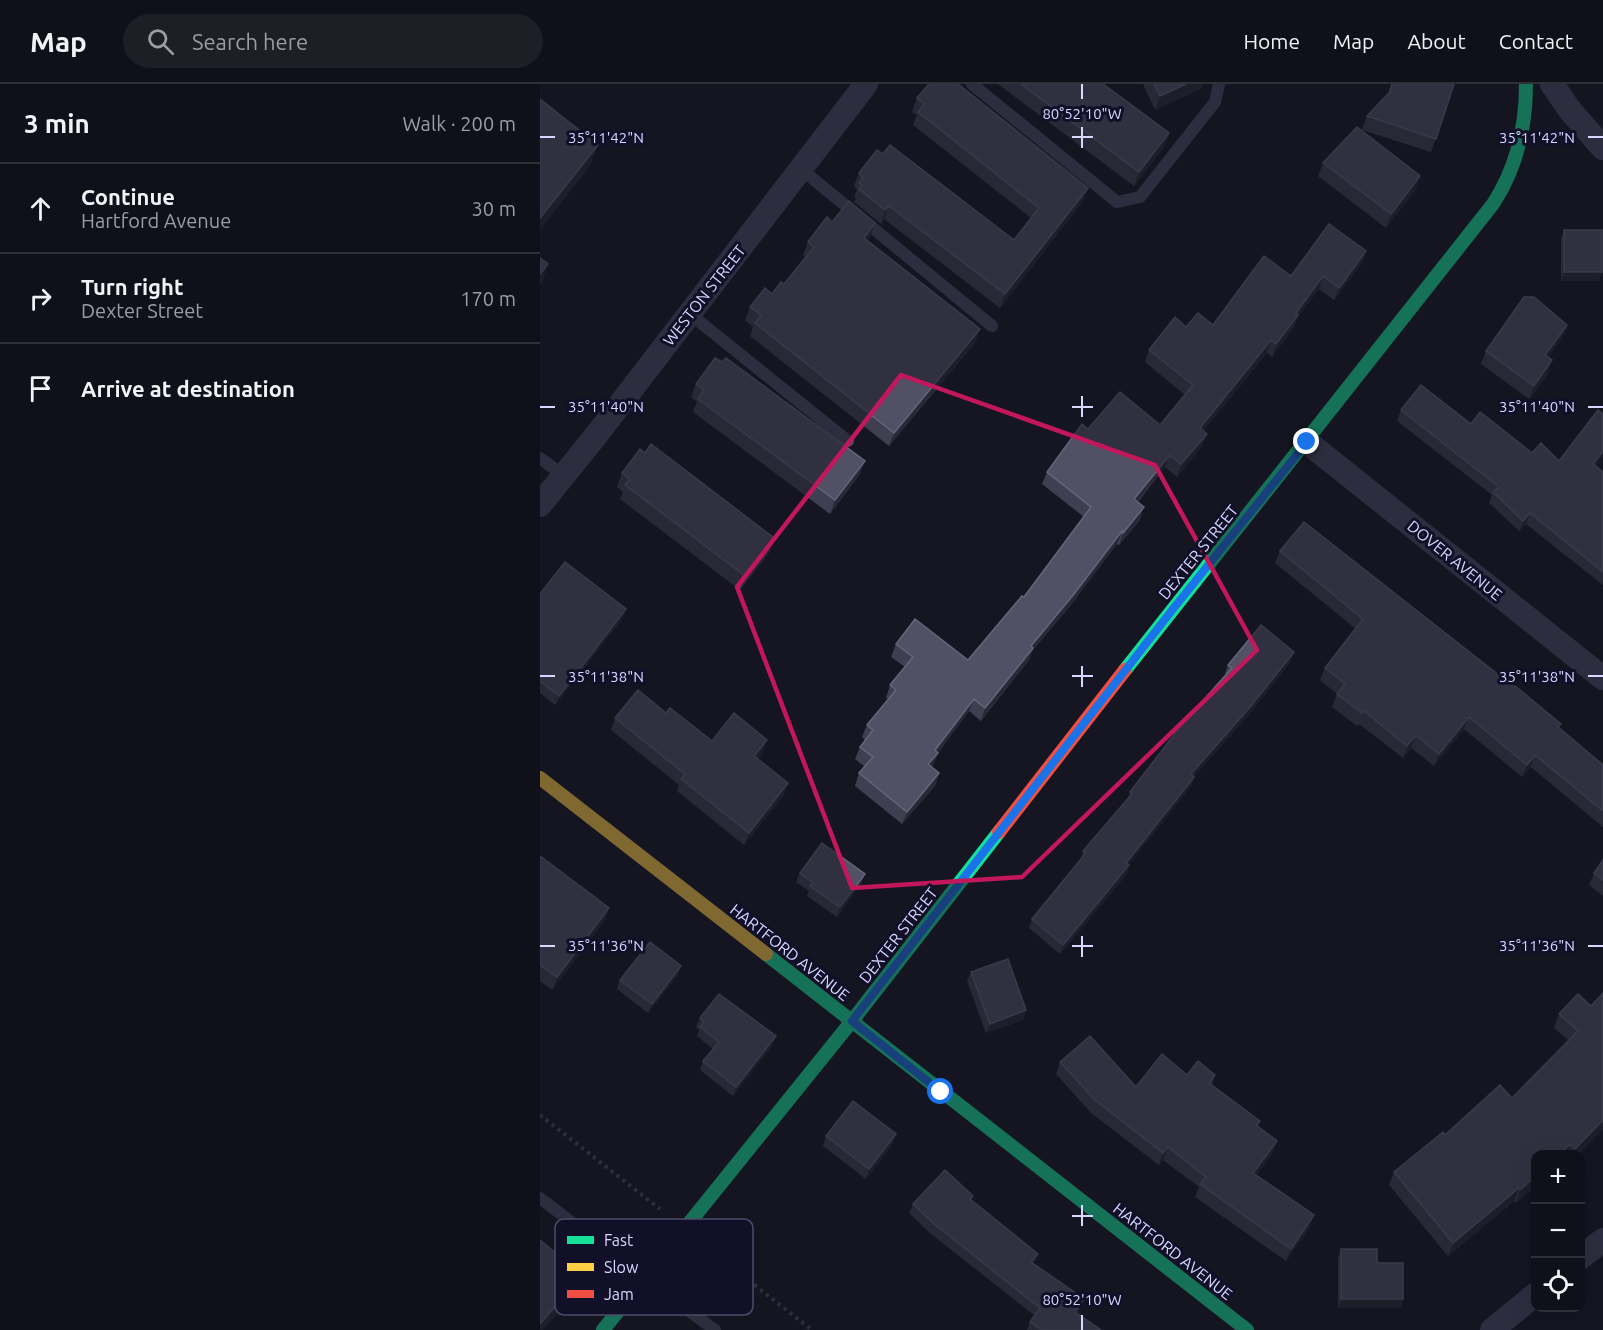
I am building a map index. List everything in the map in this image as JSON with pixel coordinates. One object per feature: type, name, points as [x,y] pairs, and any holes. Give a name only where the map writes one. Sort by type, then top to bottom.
[{"type":"street","name":"WESTON STREET","points":[[540,505],[866,84]]},
{"type":"street","name":"DEXTER STREET","points":[[691,1219],[852,1021],[1173,609],[1475,229],[1501,190],[1521,132],[1526,84]]},
{"type":"street","points":[[1552,84],[1569,109],[1603,148]]},
{"type":"street","name":"DOVER AVENUE","points":[[1307,442],[1603,678]]},
{"type":"street","name":"HARTFORD AVENUE","points":[[540,778],[1247,1330]]},
{"type":"street","points":[[1585,1255],[1603,1240]]},
{"type":"street","points":[[1492,1330],[1531,1298]]},
{"type":"street","name":"DEXTER STREET","points":[[603,1330],[615,1315]]},
{"type":"lane","points":[[972,84],[1117,202],[1140,196],[1215,102],[1219,84]]},
{"type":"lane","points":[[801,169],[992,326]]},
{"type":"lane","points":[[690,314],[848,441]]},
{"type":"lane","points":[[540,458],[564,476]]},
{"type":"lane","points":[[540,1198],[567,1219]]},
{"type":"lane","points":[[694,1315],[715,1330]]},
{"type":"path","points":[[540,1115],[662,1211]]},
{"type":"path","points":[[753,1284],[812,1330]]},
{"type":"highlighted area","points":[[901,375],[1155,465],[1257,650],[1022,877],[852,888],[737,587]]},
{"type":"building","points":[[929,84],[958,84],[1088,188],[1005,294],[889,206],[885,210],[859,189],[862,185],[859,183],[863,178],[859,173],[877,150],[883,154],[890,145],[1014,240],[1039,208],[918,112],[924,104],[917,98]]},
{"type":"building","points":[[1021,84],[1103,84],[1169,133],[1139,172]]},
{"type":"building","points":[[1154,84],[1186,84],[1160,96]]},
{"type":"building","points":[[1392,84],[1454,84],[1436,139],[1367,116],[1390,92]]},
{"type":"building","points":[[540,99],[598,145],[540,218]]},
{"type":"building","points":[[1357,127],[1420,176],[1391,214],[1323,163]]},
{"type":"building","points":[[849,201],[875,223],[864,238],[980,329],[894,433],[755,323],[761,315],[750,307],[765,288],[772,294],[781,282],[784,284],[814,247],[808,242],[827,217],[832,222]]},
{"type":"building","points":[[1329,224],[1366,251],[1339,288],[1323,276],[1276,344],[1271,340],[1200,428],[1207,434],[1181,464],[1170,455],[1134,499],[1144,507],[1123,533],[1122,531],[1031,646],[1033,648],[985,708],[974,699],[935,750],[938,753],[928,764],[939,773],[907,812],[859,773],[873,757],[860,747],[873,730],[867,725],[896,690],[890,685],[913,657],[896,644],[915,619],[968,660],[1022,596],[1024,597],[1091,507],[1047,472],[1082,424],[1088,429],[1120,392],[1160,425],[1193,385],[1149,350],[1175,317],[1186,327],[1198,313],[1213,325],[1264,256],[1291,276]]},
{"type":"building","points":[[1564,230],[1602,230],[1602,272],[1564,272]]},
{"type":"building","points":[[540,258],[548,264],[540,274]]},
{"type":"building","points":[[1524,297],[1534,297],[1567,325],[1545,355],[1552,360],[1534,386],[1486,351]]},
{"type":"building","points":[[715,358],[722,362],[726,358],[865,461],[835,500],[698,399],[704,390],[696,384]]},
{"type":"building","points":[[1421,385],[1471,424],[1480,412],[1532,453],[1541,443],[1559,461],[1598,410],[1603,414],[1603,451],[1593,464],[1603,472],[1603,572],[1530,513],[1523,521],[1493,492],[1499,487],[1401,410]]},
{"type":"building","points":[[651,444],[774,538],[745,576],[625,485],[630,479],[622,473],[640,449],[645,453]]},
{"type":"building","points":[[1304,522],[1561,724],[1558,727],[1603,765],[1603,811],[1535,755],[1527,765],[1469,717],[1439,754],[1416,735],[1407,746],[1364,711],[1362,713],[1337,694],[1345,684],[1325,668],[1363,619],[1280,551]]},
{"type":"building","points":[[565,562],[626,609],[559,696],[540,681],[540,594]]},
{"type":"building","points":[[1261,625],[1294,652],[1250,707],[1191,774],[1194,777],[1126,863],[1129,865],[1063,945],[1032,919],[1086,853],[1083,851],[1132,794],[1130,792],[1183,723],[1232,668],[1228,665]]},
{"type":"building","points":[[638,690],[666,713],[670,708],[712,741],[734,713],[767,740],[754,756],[788,783],[749,833],[681,779],[685,774],[615,718]]},
{"type":"building","points":[[822,843],[865,874],[840,907],[810,886],[813,883],[800,873]]},
{"type":"building","points":[[540,856],[609,908],[557,977],[540,965]]},
{"type":"building","points":[[1603,860],[1603,880],[1594,873]]},
{"type":"building","points":[[650,942],[681,966],[652,1004],[620,980]]},
{"type":"building","points":[[1008,959],[1026,1010],[990,1024],[971,972]]},
{"type":"building","points":[[1603,993],[1603,1120],[1575,1149],[1570,1144],[1564,1150],[1531,1150],[1531,1180],[1453,1243],[1394,1172],[1443,1132],[1445,1135],[1500,1085],[1512,1098],[1578,1031],[1559,1014],[1578,994],[1591,1006]]},
{"type":"building","points":[[719,994],[776,1036],[736,1087],[703,1061],[719,1042],[700,1027],[704,1022],[700,1018]]},
{"type":"building","points":[[1090,1036],[1136,1087],[1162,1054],[1187,1075],[1198,1061],[1215,1075],[1209,1083],[1260,1121],[1256,1125],[1277,1141],[1253,1173],[1314,1215],[1291,1249],[1200,1184],[1206,1177],[1168,1147],[1163,1153],[1095,1100],[1060,1062]]},
{"type":"building","points":[[853,1101],[896,1134],[869,1169],[826,1136]]},
{"type":"building","points":[[945,1170],[973,1196],[970,1199],[1038,1254],[1031,1262],[1084,1299],[1075,1312],[1101,1330],[1042,1330],[1030,1322],[1040,1308],[933,1223],[913,1204]]},
{"type":"building","points":[[540,1240],[555,1252],[555,1306],[540,1324]]},
{"type":"building","points":[[1341,1249],[1377,1249],[1377,1263],[1403,1263],[1403,1299],[1341,1299]]},
{"type":"traffic: fast","points":[[1125,670],[1493,204],[1514,162],[1522,131],[1526,84]]},
{"type":"traffic: fast","points":[[692,1219],[852,1021],[999,832]]},
{"type":"traffic: fast","points":[[766,954],[1247,1330]]},
{"type":"traffic: fast","points":[[603,1330],[615,1315]]},
{"type":"traffic: slow","points":[[540,778],[766,954]]},
{"type":"traffic: jam","points":[[999,832],[1125,670]]},
{"type":"route","points":[[941,1092],[852,1021],[1173,609],[1307,442]]}]
